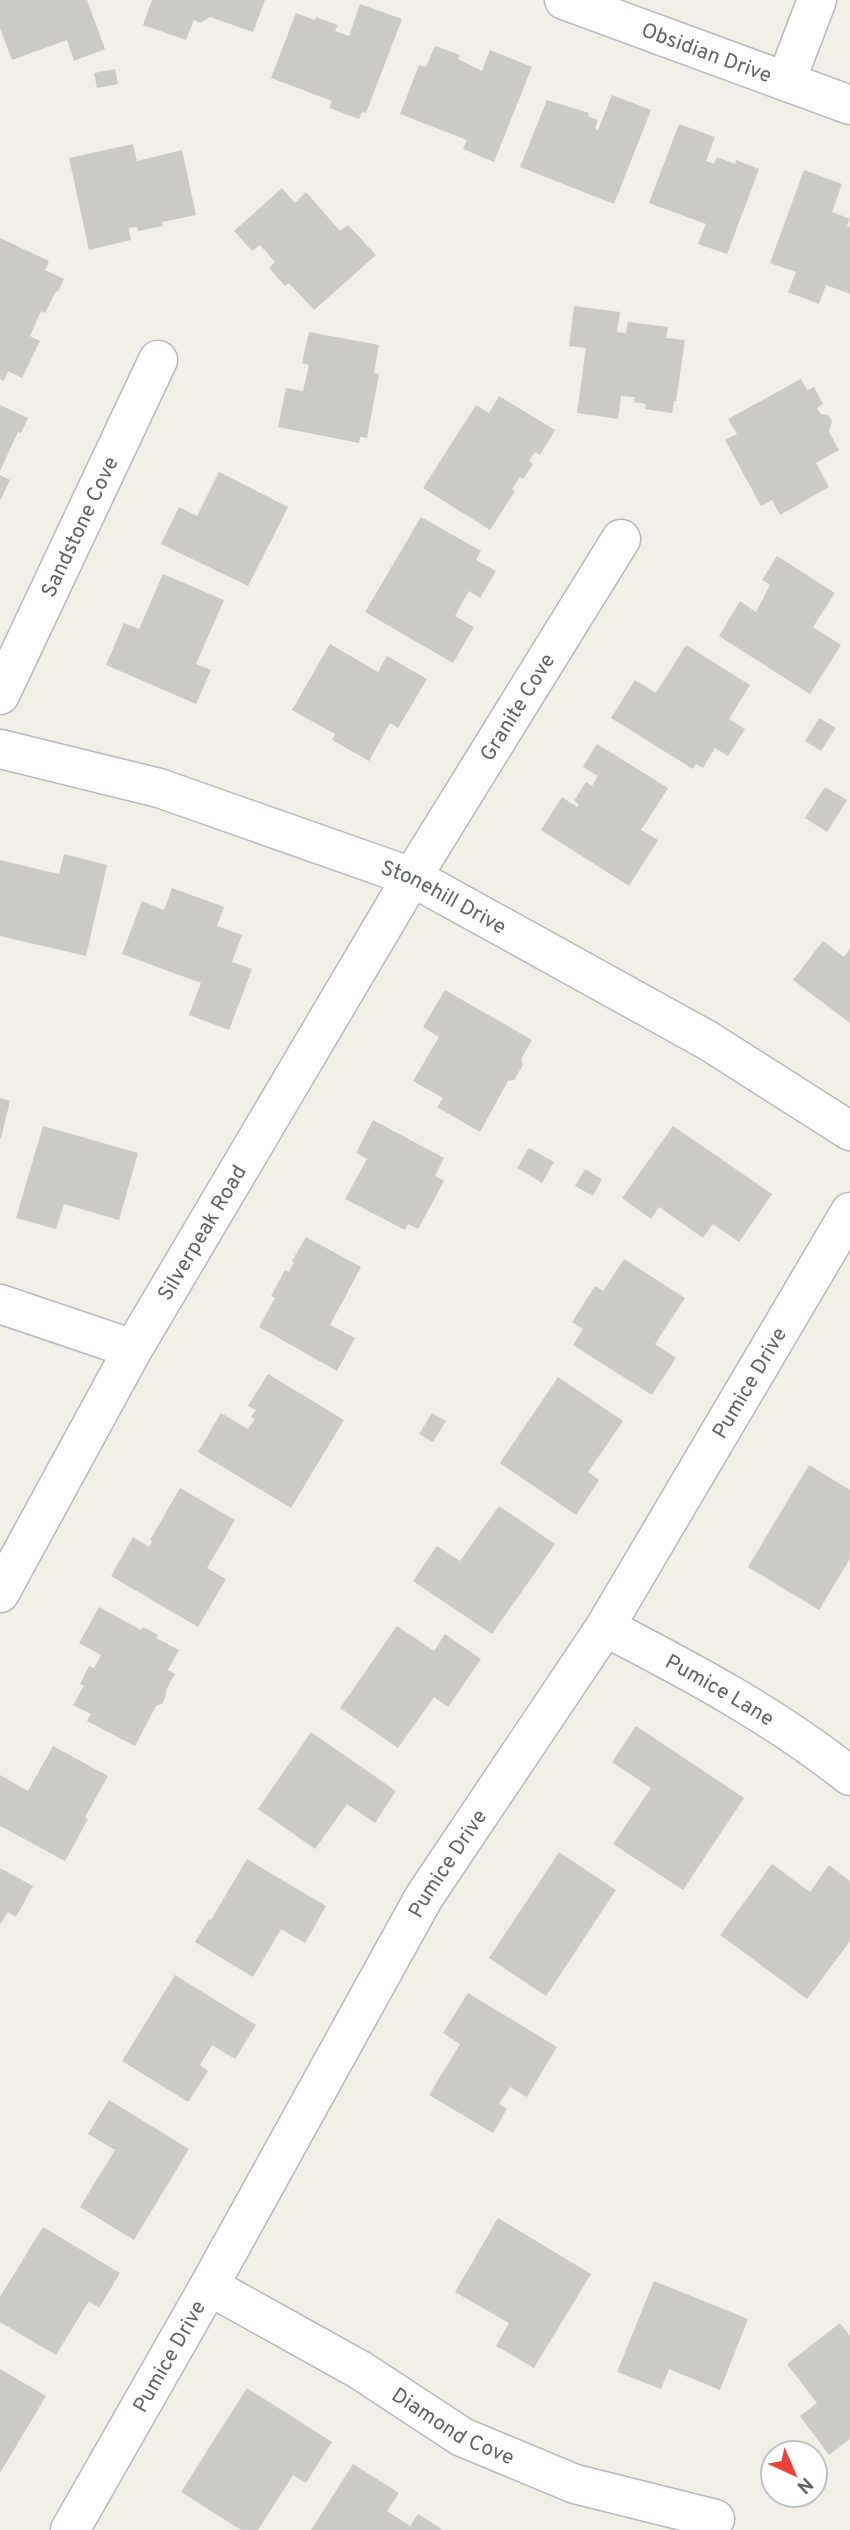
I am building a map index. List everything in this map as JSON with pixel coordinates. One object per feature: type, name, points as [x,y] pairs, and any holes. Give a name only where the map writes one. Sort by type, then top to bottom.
[{"type":"street","name":"Obsidian Drive","points":[[564,0],[850,105]]},
{"type":"street","points":[[786,81],[817,0]]},
{"type":"street","name":"Sandstone Cove","points":[[0,695],[158,360]]},
{"type":"street","name":"Granite Cove","points":[[412,877],[621,539]]},
{"type":"street","name":"Stonehill Drive","points":[[0,749],[159,788],[412,877],[707,1040],[850,1131]]},
{"type":"street","name":"Silverpeak Road","points":[[0,1593],[133,1349],[412,877]]},
{"type":"street","name":"Pumice Drive","points":[[70,2530],[209,2286],[424,1897],[605,1627],[850,1212]]},
{"type":"street","points":[[0,1304],[133,1349]]},
{"type":"street","name":"Pumice Lane","points":[[605,1627],[717,1685],[840,1768]]},
{"type":"street","name":"Diamond Cove","points":[[209,2286],[360,2370],[462,2437],[575,2484],[715,2519]]},
{"type":"building","points":[[0,0],[87,0],[105,49],[74,61],[67,40],[12,60],[0,28]]},
{"type":"building","points":[[152,0],[265,0],[253,32],[210,17],[200,23],[194,20],[186,40],[143,25]]},
{"type":"building","points":[[360,4],[402,19],[366,113],[362,112],[359,119],[329,108],[332,101],[271,78],[296,13],[338,25],[335,31],[349,36]]},
{"type":"building","points":[[435,46],[460,55],[458,59],[482,71],[490,50],[532,67],[494,162],[463,149],[467,140],[400,114],[419,65],[426,67]]},
{"type":"building","points":[[115,69],[118,84],[97,88],[94,73]]},
{"type":"building","points":[[612,95],[651,110],[614,204],[520,167],[547,100],[589,113],[588,116],[598,120],[595,128],[598,130]]},
{"type":"building","points":[[679,124],[715,137],[706,161],[714,164],[717,157],[735,164],[736,160],[759,169],[727,254],[698,244],[706,224],[649,203]]},
{"type":"building","points":[[133,144],[137,161],[182,150],[196,215],[162,222],[163,226],[138,231],[137,227],[129,228],[131,240],[89,250],[69,158]]},
{"type":"building","points":[[804,170],[842,184],[832,212],[850,219],[847,226],[850,227],[850,294],[826,285],[819,304],[788,292],[796,272],[770,263]]},
{"type":"building","points":[[282,188],[295,203],[306,192],[340,231],[348,225],[376,255],[314,310],[289,283],[285,286],[269,268],[275,262],[260,245],[252,251],[234,231]]},
{"type":"building","points":[[0,238],[49,261],[45,270],[64,279],[45,313],[41,311],[30,336],[40,341],[22,378],[8,371],[4,381],[0,379]]},
{"type":"building","points":[[574,306],[620,312],[617,332],[626,333],[628,322],[668,327],[666,338],[685,340],[672,413],[645,409],[646,404],[634,402],[635,397],[621,396],[618,419],[577,413],[586,348],[569,346]]},
{"type":"building","points":[[309,332],[379,345],[374,373],[379,374],[367,438],[360,437],[359,443],[278,427],[286,388],[303,391],[309,365],[302,363]]},
{"type":"building","points":[[801,379],[807,390],[814,387],[823,404],[817,408],[832,421],[829,432],[839,450],[816,463],[829,487],[780,515],[772,500],[761,506],[725,440],[737,434],[728,419]]},
{"type":"building","points":[[499,396],[555,430],[540,455],[535,452],[529,461],[533,464],[512,489],[515,491],[490,530],[423,488],[476,405],[489,413]]},
{"type":"building","points":[[0,405],[28,418],[21,433],[18,432],[0,471]]},
{"type":"building","points":[[219,472],[288,507],[248,586],[161,544],[179,507],[197,516]]},
{"type":"building","points":[[0,475],[10,480],[0,501]]},
{"type":"building","points":[[421,517],[481,551],[476,560],[496,571],[480,598],[469,591],[455,616],[474,627],[453,663],[365,612]]},
{"type":"building","points":[[777,556],[835,593],[813,627],[841,645],[810,694],[719,636],[740,601],[756,612],[770,585],[762,580]]},
{"type":"building","points":[[163,574],[224,600],[196,664],[211,670],[196,704],[106,665],[124,623],[139,629]]},
{"type":"building","points":[[330,644],[378,672],[387,656],[427,679],[398,728],[390,723],[369,761],[332,740],[335,734],[292,710]]},
{"type":"building","points":[[686,645],[750,685],[729,719],[745,729],[728,756],[715,748],[703,768],[696,764],[693,769],[611,718],[635,680],[656,693]]},
{"type":"building","points":[[819,718],[836,728],[821,751],[805,741]]},
{"type":"building","points":[[597,744],[668,788],[641,830],[658,840],[629,886],[541,830],[562,797],[577,807],[579,804],[574,801],[586,782],[592,786],[598,776],[583,767]]},
{"type":"building","points":[[825,787],[847,800],[827,832],[805,818]]},
{"type":"building","points":[[64,854],[107,865],[86,956],[0,936],[0,860],[59,874]]},
{"type":"building","points":[[172,888],[224,907],[217,926],[242,935],[232,962],[252,969],[229,1030],[189,1015],[201,983],[122,954],[142,901],[164,910]]},
{"type":"building","points":[[823,941],[844,957],[850,949],[850,1023],[793,980]]},
{"type":"building","points":[[445,990],[532,1040],[521,1059],[523,1065],[514,1080],[508,1081],[480,1132],[437,1107],[443,1098],[413,1081],[439,1037],[423,1027]]},
{"type":"building","points":[[0,1098],[10,1101],[1,1138],[0,1138]]},
{"type":"building","points":[[373,1120],[444,1158],[435,1176],[444,1181],[418,1229],[408,1224],[405,1230],[345,1199],[367,1159],[356,1153]]},
{"type":"building","points":[[43,1126],[138,1153],[119,1220],[64,1204],[56,1229],[16,1218]]},
{"type":"building","points":[[673,1126],[772,1194],[739,1242],[713,1224],[703,1238],[659,1207],[651,1219],[622,1198]]},
{"type":"building","points":[[529,1148],[554,1162],[542,1183],[517,1168]]},
{"type":"building","points":[[585,1169],[602,1179],[593,1196],[575,1186]]},
{"type":"building","points":[[306,1237],[361,1267],[330,1325],[355,1338],[337,1371],[259,1327],[275,1298],[271,1296],[285,1270],[289,1272],[294,1263],[292,1261]]},
{"type":"building","points":[[624,1259],[685,1298],[655,1344],[676,1358],[652,1395],[573,1345],[583,1329],[572,1322],[595,1286],[603,1291]]},
{"type":"building","points":[[268,1374],[344,1420],[291,1508],[198,1452],[221,1413],[248,1429],[255,1419],[251,1417],[256,1410],[248,1406]]},
{"type":"building","points":[[558,1377],[623,1421],[588,1472],[599,1480],[576,1515],[500,1463]]},
{"type":"building","points":[[432,1413],[446,1421],[433,1442],[419,1434]]},
{"type":"building","points":[[809,1465],[850,1490],[850,1559],[819,1610],[748,1567]]},
{"type":"building","points":[[180,1488],[235,1520],[207,1568],[226,1579],[198,1627],[111,1576],[133,1537],[149,1547],[152,1541],[150,1540]]},
{"type":"building","points":[[499,1506],[555,1544],[492,1634],[413,1581],[437,1546],[460,1561]]},
{"type":"building","points":[[99,1607],[141,1630],[143,1627],[158,1635],[156,1638],[179,1650],[168,1670],[175,1674],[166,1690],[166,1696],[162,1704],[156,1706],[135,1746],[87,1721],[91,1714],[73,1705],[84,1686],[80,1684],[89,1666],[94,1668],[101,1655],[79,1643]]},
{"type":"building","points":[[397,1626],[434,1651],[445,1634],[481,1659],[448,1707],[434,1697],[398,1748],[340,1708]]},
{"type":"building","points":[[636,1726],[744,1798],[683,1890],[613,1844],[651,1788],[612,1762]]},
{"type":"building","points":[[311,1732],[396,1791],[375,1823],[347,1804],[315,1849],[258,1809]]},
{"type":"building","points":[[53,1746],[108,1776],[65,1861],[0,1826],[0,1775],[28,1791]]},
{"type":"building","points":[[559,1852],[616,1890],[546,1996],[489,1958]]},
{"type":"building","points":[[247,1859],[326,1906],[305,1943],[281,1929],[253,1977],[195,1942]]},
{"type":"building","points":[[772,1864],[810,1892],[829,1865],[850,1881],[850,1941],[807,1999],[720,1935]]},
{"type":"building","points":[[0,1868],[33,1886],[16,1917],[8,1912],[0,1925]]},
{"type":"building","points":[[175,1975],[256,2025],[235,2059],[212,2045],[200,2065],[208,2071],[188,2102],[122,2061]]},
{"type":"building","points":[[468,1993],[557,2047],[527,2097],[510,2087],[499,2104],[507,2109],[493,2133],[429,2095],[460,2044],[443,2033]]},
{"type":"building","points":[[109,2100],[189,2149],[134,2240],[80,2207],[115,2150],[88,2134]]},
{"type":"building","points":[[498,2218],[591,2274],[534,2368],[496,2346],[509,2323],[455,2292]]},
{"type":"building","points":[[43,2227],[120,2273],[99,2308],[89,2301],[56,2355],[0,2322],[0,2297]]},
{"type":"building","points":[[654,2281],[748,2319],[720,2390],[669,2369],[661,2389],[617,2372]]},
{"type":"building","points":[[840,2323],[850,2336],[850,2439],[829,2455],[829,2439],[817,2439],[800,2416],[817,2403],[787,2364]]},
{"type":"building","points":[[0,2369],[46,2396],[0,2473]]},
{"type":"building","points":[[247,2388],[332,2442],[306,2483],[293,2475],[258,2530],[241,2530],[181,2492]]},
{"type":"building","points":[[353,2464],[399,2493],[387,2511],[410,2526],[418,2514],[443,2530],[311,2530]]}]
